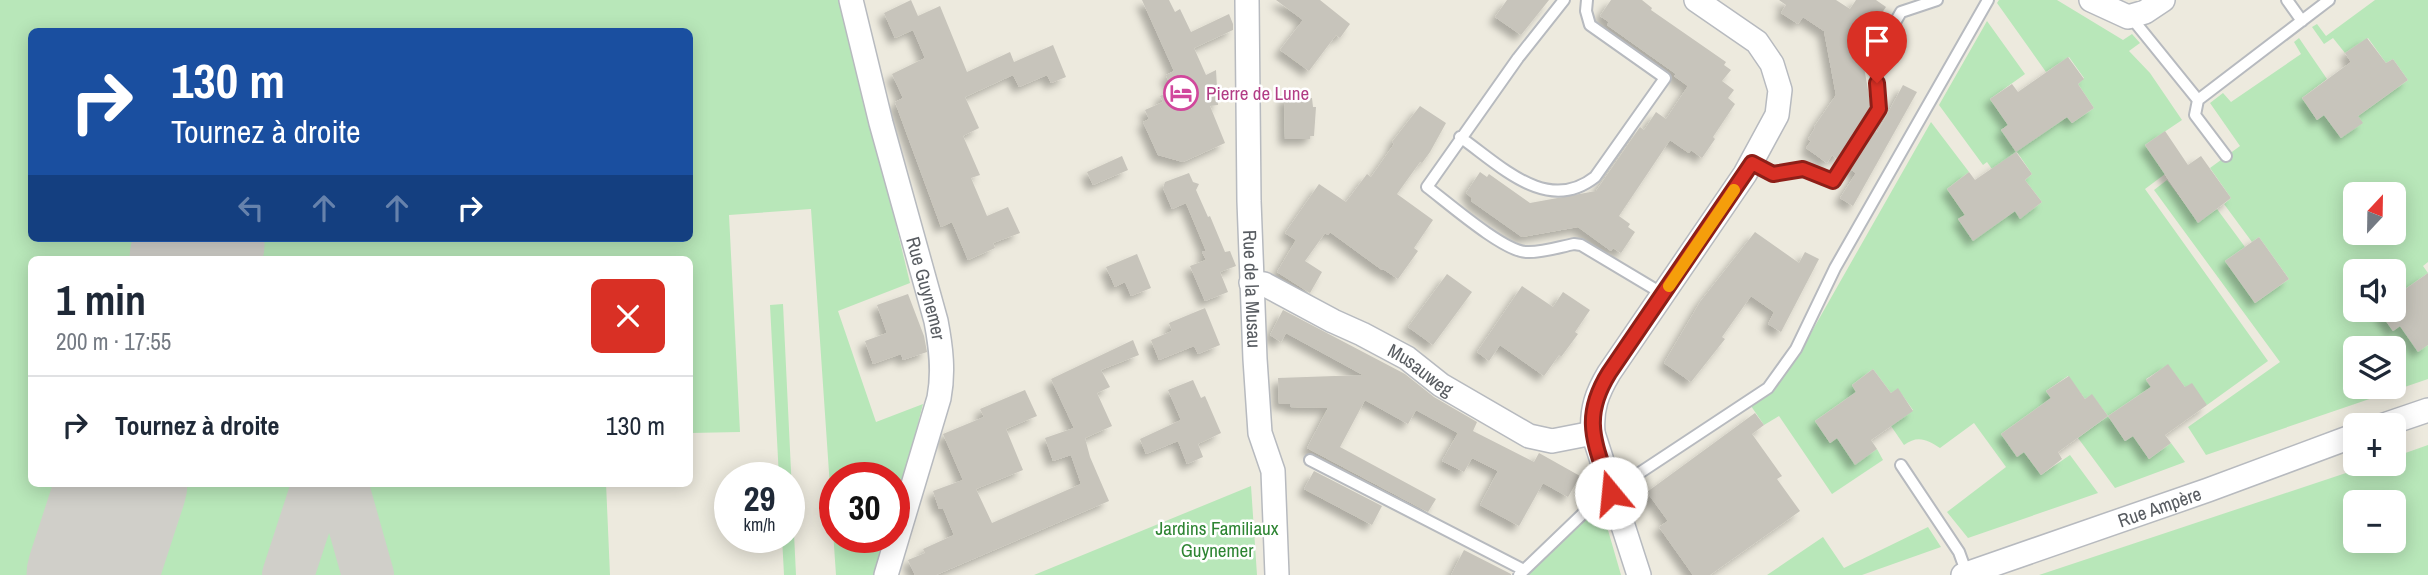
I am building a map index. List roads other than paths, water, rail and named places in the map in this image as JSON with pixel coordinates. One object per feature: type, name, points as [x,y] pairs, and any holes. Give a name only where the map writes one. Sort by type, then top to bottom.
[{"type":"street","name":"Rue Guynemer","points":[[851,0],[881,123],[936,321],[942,353],[939,398],[886,575]]},
{"type":"street","name":"Rue de la Musau","points":[[1247,0],[1251,283],[1260,433],[1273,471],[1277,575]]},
{"type":"street","points":[[1639,575],[1593,433],[1592,409],[1599,390],[1752,163],[1777,115],[1780,90],[1772,64],[1757,42],[1696,0]]},
{"type":"street","points":[[2091,0],[2118,14],[2130,16],[2145,12],[2163,0]]},
{"type":"street","name":"Musauweg","points":[[1251,283],[1264,284],[1397,353],[1441,385],[1529,436],[1552,441],[1593,433]]},
{"type":"street","points":[[2406,418],[2428,410]]},
{"type":"street","name":"Rue Ampère","points":[[1965,574],[2208,490],[2343,440]]},
{"type":"lane","points":[[1564,0],[1460,137],[1427,187],[1475,224],[1511,247],[1525,253],[1581,245],[1663,294]]},
{"type":"lane","points":[[1460,137],[1534,187],[1550,192],[1585,185],[1595,177],[1665,78],[1590,26],[1586,11],[1587,0]]},
{"type":"lane","points":[[1904,0],[1914,8]]},
{"type":"lane","points":[[1752,163],[1773,174],[1803,169],[1833,181],[1879,109],[1875,57],[1901,12],[1937,0]]},
{"type":"lane","points":[[1310,460],[1521,573],[1594,503],[1768,388],[1796,349],[1835,268],[1989,0]]},
{"type":"lane","points":[[2287,0],[2302,21]]},
{"type":"lane","points":[[2226,156],[2195,115],[2198,100],[2329,0]]},
{"type":"lane","points":[[2130,16],[2198,100]]},
{"type":"lane","points":[[1901,465],[1959,552],[1965,574]]},
{"type":"place","name":"Pierre de Lune","points":[[1181,93]]},
{"type":"park label","name":"Jardins Familiaux Guynemer","points":[[1217,539]]}]
